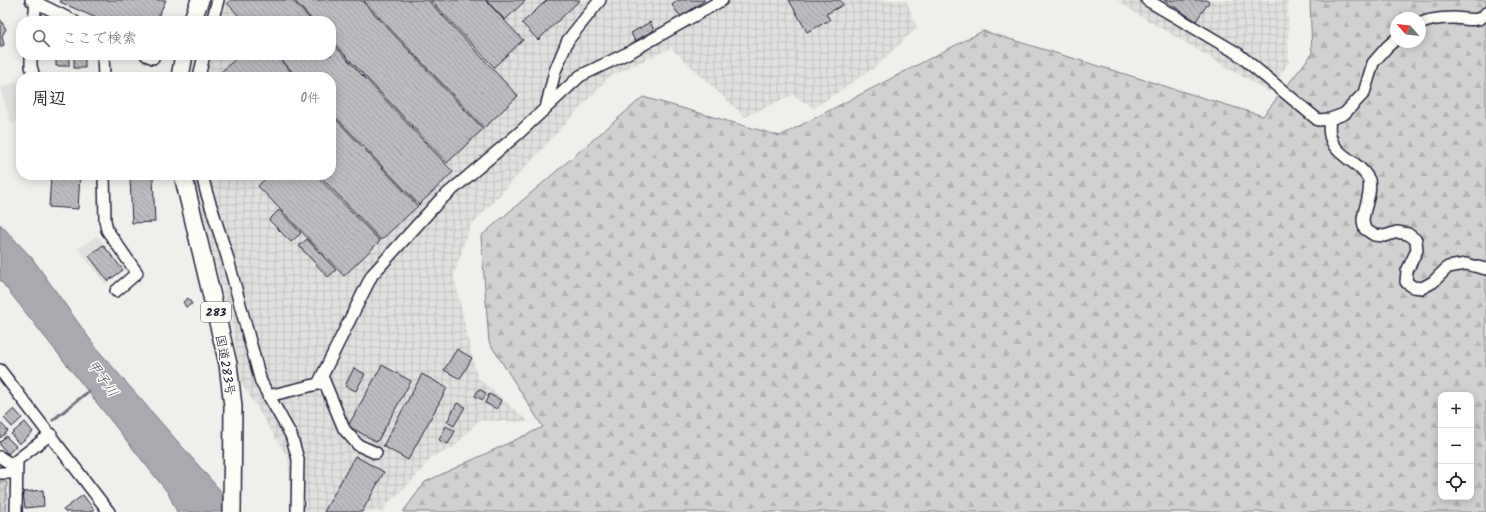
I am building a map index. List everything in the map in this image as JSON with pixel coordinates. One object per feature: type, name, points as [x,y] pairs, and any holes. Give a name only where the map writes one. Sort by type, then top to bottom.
[{"type":"highway","points":[[183,16],[189,0]]},
{"type":"highway","points":[[194,16],[200,0]]},
{"type":"highway","points":[[171,72],[172,60]]},
{"type":"highway","points":[[181,72],[183,60]]},
{"type":"highway","name":"国道283号","points":[[173,180],[212,336],[220,375],[232,512]]},
{"type":"highway","name":"国道283号","points":[[184,180],[228,364],[233,406],[227,447],[221,512]]},
{"type":"street","points":[[213,16],[218,0]]},
{"type":"street","points":[[546,108],[555,71],[568,40],[600,0]]},
{"type":"street","points":[[268,396],[318,384],[372,275],[439,201],[519,133],[580,76],[632,51],[722,0]]},
{"type":"street","points":[[1147,0],[1237,53],[1318,120],[1330,119],[1344,114],[1364,93],[1374,63],[1390,44]]},
{"type":"street","points":[[34,16],[34,1],[64,16]]},
{"type":"street","points":[[1426,22],[1454,18],[1474,20],[1484,16],[1486,13]]},
{"type":"street","points":[[31,60],[33,72]]},
{"type":"street","points":[[103,60],[104,72]]},
{"type":"street","points":[[200,72],[203,60]]},
{"type":"street","points":[[1330,119],[1328,130],[1330,138],[1336,147],[1362,170],[1369,180],[1369,197],[1363,219],[1365,229],[1374,235],[1385,236],[1397,232],[1408,234],[1416,240],[1417,250],[1407,271],[1406,282],[1413,287],[1422,288],[1433,282],[1448,267],[1466,264],[1486,269]]},
{"type":"street","points":[[104,180],[105,220],[107,230],[137,273],[116,291]]},
{"type":"street","points":[[203,180],[227,256],[261,382],[291,435],[298,459],[297,512]]},
{"type":"street","points":[[0,370],[110,512]]},
{"type":"street","points":[[322,376],[344,429],[358,445],[376,453]]},
{"type":"street","points":[[16,512],[17,460],[51,434]]},
{"type":"street","points":[[0,457],[17,471]]},
{"type":"street","points":[[0,473],[17,471]]},
{"type":"shaded area","points":[[212,0],[906,0],[917,28],[874,68],[814,108],[793,95],[745,117],[671,48],[609,77],[469,228],[454,276],[477,377],[529,422],[479,420],[454,447],[432,457],[412,481],[387,504],[383,512],[292,512],[288,458],[241,382],[235,341],[197,191],[196,180],[336,180],[336,72],[193,72],[196,60],[336,60],[336,16],[207,16]]},
{"type":"shaded area","points":[[1117,0],[1288,0],[1289,62],[1269,92],[1137,14]]},
{"type":"shaded area","points":[[16,82],[16,122],[11,124],[0,88]]},
{"type":"shaded area","points":[[97,235],[124,269],[105,284],[78,249]]},
{"type":"shaded area","points":[[0,480],[9,480],[8,512],[0,512]]},
{"type":"green space","points":[[1310,0],[1486,0],[1486,512],[403,512],[425,482],[543,427],[489,342],[481,236],[643,97],[780,136],[983,31],[1263,116],[1312,54]]},
{"type":"green space","points":[[0,481],[7,482],[5,512],[0,512]]},
{"type":"water","name":"甲子川","points":[[0,224],[32,258],[97,349],[239,512],[177,512],[168,493],[0,280]]},
{"type":"building","points":[[61,0],[166,0],[158,16],[92,16],[60,2]]},
{"type":"building","points":[[231,0],[292,0],[307,16],[239,16],[227,3]]},
{"type":"building","points":[[294,0],[361,0],[483,129],[447,163],[336,45],[336,16],[308,16]]},
{"type":"building","points":[[363,0],[428,0],[518,96],[484,128]]},
{"type":"building","points":[[430,0],[485,0],[523,40],[494,67]]},
{"type":"building","points":[[486,0],[526,0],[505,20]]},
{"type":"building","points":[[547,0],[580,0],[538,40],[522,23]]},
{"type":"building","points":[[678,0],[705,0],[681,17],[672,5]]},
{"type":"building","points":[[789,0],[840,0],[843,5],[826,14],[830,20],[807,32]]},
{"type":"building","points":[[1164,0],[1206,0],[1209,2],[1196,21]]},
{"type":"building","points":[[0,19],[6,29],[2,36],[4,45],[0,47]]},
{"type":"building","points":[[650,22],[654,30],[635,41],[631,33]]},
{"type":"building","points":[[336,47],[453,172],[419,205],[336,117],[336,72],[292,72],[282,60],[336,60]]},
{"type":"building","points":[[56,60],[69,60],[69,66],[56,66]]},
{"type":"building","points":[[74,60],[85,60],[85,68],[74,68]]},
{"type":"building","points":[[234,60],[280,60],[291,72],[221,72]]},
{"type":"building","points":[[336,119],[418,206],[381,240],[324,180],[336,180]]},
{"type":"building","points":[[51,180],[80,180],[78,209],[49,207]]},
{"type":"building","points":[[130,180],[153,180],[155,222],[132,223]]},
{"type":"building","points":[[264,180],[321,180],[380,241],[344,276],[258,186]]},
{"type":"building","points":[[279,210],[301,233],[291,242],[269,220]]},
{"type":"building","points":[[307,239],[336,270],[328,277],[299,246]]},
{"type":"building","points":[[103,245],[123,270],[108,281],[89,256]]},
{"type":"building","points":[[188,298],[192,304],[186,307],[183,302]]},
{"type":"building","points":[[457,349],[472,358],[460,379],[444,370]]},
{"type":"building","points":[[382,365],[411,381],[377,442],[348,426]]},
{"type":"building","points":[[354,368],[365,374],[356,391],[345,386]]},
{"type":"building","points":[[422,374],[447,388],[408,460],[383,446]]},
{"type":"building","points":[[479,389],[486,393],[483,400],[475,396]]},
{"type":"building","points":[[489,394],[501,400],[497,409],[485,403]]},
{"type":"building","points":[[457,403],[465,407],[454,426],[447,422]]},
{"type":"building","points":[[14,409],[22,418],[12,427],[4,418]]},
{"type":"building","points":[[0,422],[8,431],[0,438]]},
{"type":"building","points":[[25,422],[33,432],[19,444],[11,434]]},
{"type":"building","points":[[446,426],[455,431],[448,444],[439,440]]},
{"type":"building","points":[[6,436],[16,446],[8,454],[0,445],[0,442]]},
{"type":"building","points":[[355,456],[384,472],[362,512],[324,512]]},
{"type":"building","points":[[43,490],[44,506],[25,508],[23,492]]},
{"type":"building","points":[[83,495],[94,510],[91,512],[65,512],[63,510]]},
{"type":"waterway","points":[[53,420],[89,391]]}]
